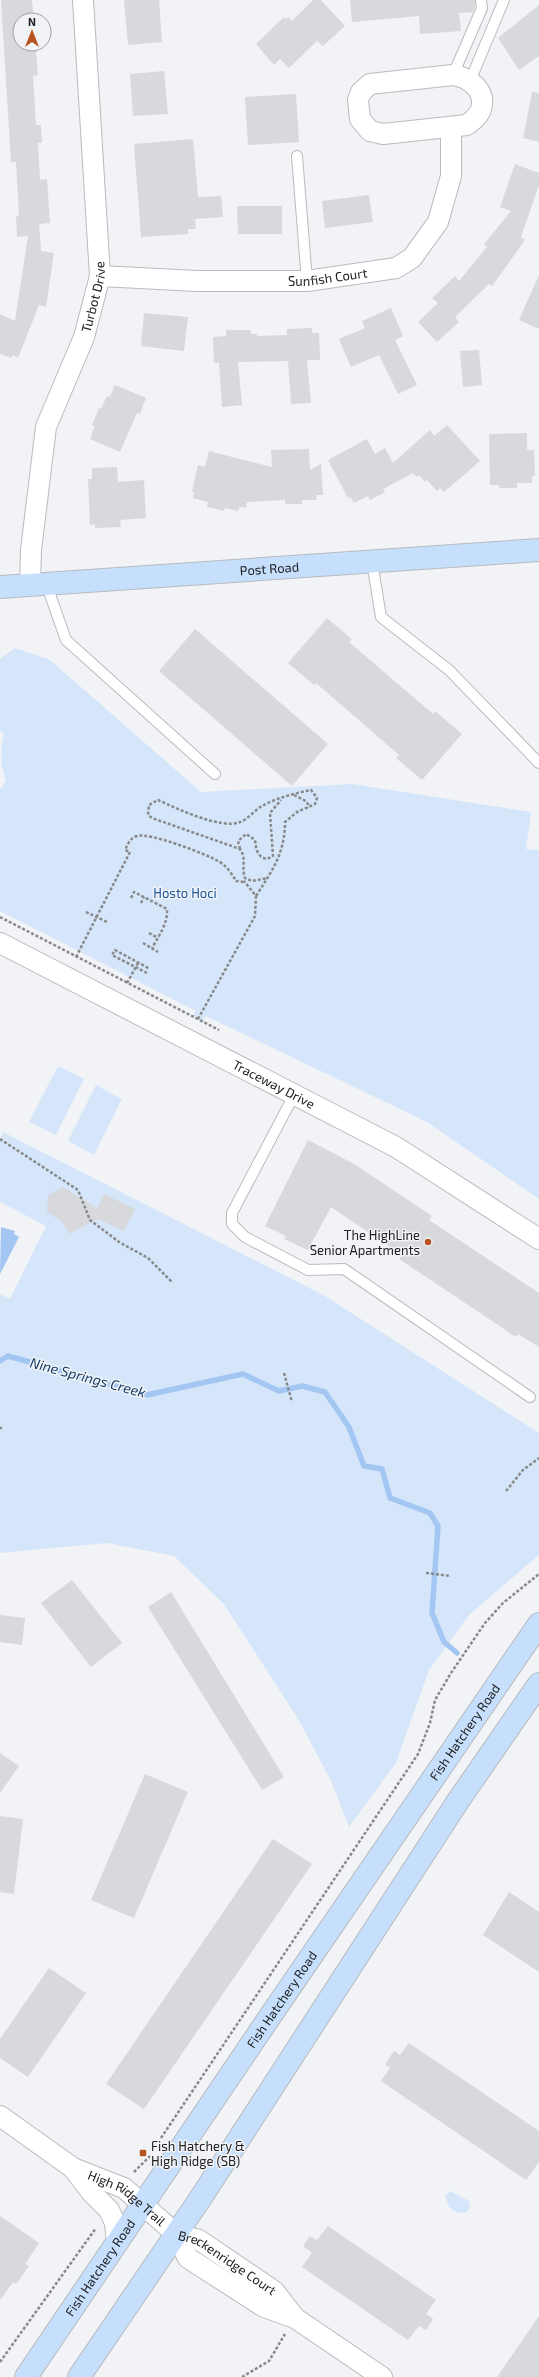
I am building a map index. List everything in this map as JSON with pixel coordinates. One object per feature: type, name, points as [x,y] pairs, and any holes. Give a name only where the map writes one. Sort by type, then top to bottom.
[{"type":"main road","name":"Post Road","points":[[0,587],[539,550]]},
{"type":"main road","name":"Fish Hatchery Road","points":[[26,2377],[144,2205],[356,1888],[539,1624]]},
{"type":"main road","points":[[78,2377],[176,2234],[458,1801],[539,1684]]},
{"type":"street","name":"Turbot Drive","points":[[38,584],[31,550],[46,427],[84,337],[100,276],[83,0]]},
{"type":"street","points":[[462,78],[478,88],[481,108],[476,117],[467,125],[451,128],[383,134],[370,131],[360,119],[358,100],[361,92],[370,84],[462,78]]},
{"type":"street","name":"Sunfish Court","points":[[100,276],[197,281],[307,281],[396,268],[412,258],[438,222],[450,176],[451,128]]},
{"type":"street","name":"Traceway Drive","points":[[0,943],[396,1147],[539,1239]]},
{"type":"street","name":"High Ridge Trail","points":[[0,2116],[73,2168],[124,2188],[176,2234]]},
{"type":"street","name":"High Ridge Trail","points":[[73,2168],[91,2192],[109,2210],[115,2224],[117,2243]]},
{"type":"street","name":"Breckenridge Court","points":[[176,2234],[188,2258],[264,2307],[295,2318],[382,2377]]},
{"type":"lane","points":[[462,78],[482,8],[481,0]]},
{"type":"lane","points":[[462,78],[504,0]]},
{"type":"lane","points":[[296,156],[307,281]]},
{"type":"lane","points":[[372,562],[381,617],[449,670],[539,763]]},
{"type":"lane","points":[[38,584],[66,640],[215,774]]},
{"type":"lane","points":[[294,1094],[232,1213],[232,1224],[245,1237],[308,1270],[344,1269],[530,1397]]},
{"type":"path","points":[[198,1019],[255,916],[256,896],[281,854],[285,822],[289,817],[315,804],[317,798],[315,793],[311,790],[283,798],[261,806],[240,822],[231,823],[200,817],[158,800],[148,805],[148,815],[152,818],[240,849]]},
{"type":"path","points":[[294,795],[304,800],[308,804],[307,808]]},
{"type":"path","points":[[244,882],[245,878],[243,872],[245,861],[238,840],[246,834],[255,840],[258,854],[261,858],[267,859],[273,856],[270,813],[274,805],[283,798]]},
{"type":"path","points":[[76,957],[130,852],[126,850],[132,839],[137,836],[154,837],[219,861],[232,873],[236,881],[244,882],[256,896]]},
{"type":"path","points":[[245,878],[252,881],[268,878]]},
{"type":"path","points":[[131,898],[134,892],[167,909],[168,916],[152,948]]},
{"type":"path","points":[[141,904],[144,897]]},
{"type":"path","points":[[86,912],[107,922]]},
{"type":"path","points":[[0,917],[219,1030]]},
{"type":"path","points":[[149,933],[158,938]]},
{"type":"path","points":[[143,943],[158,952]]},
{"type":"path","points":[[147,973],[112,955],[113,952],[115,950],[150,969]]},
{"type":"path","points":[[127,983],[138,962]]},
{"type":"path","points":[[0,1139],[78,1190],[90,1220],[119,1242],[148,1258],[172,1282]]},
{"type":"path","points":[[284,1373],[292,1402]]},
{"type":"path","points":[[506,1490],[523,1470],[539,1458]]},
{"type":"path","points":[[426,1574],[451,1576]]},
{"type":"path","points":[[158,2143],[418,1754],[430,1723],[435,1700],[450,1672],[485,1623],[502,1603],[539,1574]]},
{"type":"path","points":[[136,2169],[153,2150]]},
{"type":"path","points":[[0,2362],[94,2231]]},
{"type":"path","points":[[242,2377],[269,2361],[295,2318]]},
{"type":"green space","name":"Hosto Hoci","points":[[15,648],[50,660],[201,792],[352,784],[531,812],[526,849],[539,850],[539,1199],[427,1122],[206,1016],[203,1022],[193,1016],[196,1011],[0,911],[0,790],[6,780],[1,757],[4,734],[0,731],[0,659]]},
{"type":"green space","points":[[58,1066],[84,1079],[56,1135],[29,1122]]},
{"type":"green space","points":[[96,1085],[122,1099],[94,1155],[68,1141]]},
{"type":"green space","points":[[3,1132],[325,1296],[539,1433],[539,1555],[469,1615],[429,1670],[396,1763],[349,1827],[332,1783],[300,1722],[224,1604],[174,1556],[107,1543],[0,1553],[0,1294],[10,1299],[46,1226],[0,1202],[0,1139]]},
{"type":"green space","points":[[450,2191],[469,2201],[470,2208],[467,2212],[458,2213],[449,2207],[445,2196]]},
{"type":"water","points":[[1,1227],[15,1231],[14,1234],[19,1237],[0,1274]]},
{"type":"building","points":[[1,0],[32,0],[33,12],[12,12],[12,52],[36,52],[38,75],[33,76],[36,125],[41,125],[42,143],[38,143],[40,180],[47,179],[50,223],[39,224],[41,251],[54,253],[46,307],[39,305],[18,358],[13,355],[11,358],[0,354],[0,314],[15,321],[28,236],[17,237],[16,216],[19,215],[16,162],[11,162]]},
{"type":"building","points":[[124,0],[159,0],[162,42],[128,45]]},
{"type":"building","points":[[313,0],[321,0],[345,26],[323,46],[317,41],[289,68],[280,59],[274,65],[256,44],[284,17],[286,19],[288,17],[292,21]]},
{"type":"building","points":[[350,0],[475,0],[475,7],[473,12],[459,13],[461,31],[420,34],[419,16],[352,22]]},
{"type":"building","points":[[539,5],[539,56],[519,70],[498,38]]},
{"type":"building","points":[[164,71],[168,114],[133,116],[130,74]]},
{"type":"building","points":[[532,92],[539,93],[539,142],[523,138]]},
{"type":"building","points":[[296,94],[299,142],[248,145],[245,97]]},
{"type":"building","points":[[193,139],[198,197],[221,196],[223,217],[195,219],[196,229],[188,229],[188,234],[141,237],[134,144]]},
{"type":"building","points":[[515,164],[539,173],[539,185],[521,237],[525,240],[492,286],[489,284],[455,317],[459,322],[437,342],[418,322],[438,303],[432,298],[455,276],[459,281],[487,247],[484,244],[511,211],[500,207]]},
{"type":"building","points":[[369,195],[373,222],[325,228],[322,201]]},
{"type":"building","points":[[237,206],[282,206],[282,234],[238,234]]},
{"type":"building","points":[[539,275],[539,329],[519,320]]},
{"type":"building","points":[[391,308],[403,336],[395,340],[417,385],[398,394],[379,355],[351,367],[339,339],[365,328],[362,321]]},
{"type":"building","points":[[144,313],[188,317],[184,351],[141,346]]},
{"type":"building","points":[[312,328],[312,333],[319,333],[320,360],[307,360],[311,403],[291,404],[288,361],[238,362],[242,405],[222,407],[219,363],[214,363],[213,337],[226,336],[226,330],[250,330],[251,334],[257,334],[257,336],[287,335],[287,329]]},
{"type":"building","points":[[479,350],[482,385],[463,387],[460,351]]},
{"type":"building","points":[[115,385],[146,398],[140,414],[137,413],[120,452],[90,439],[95,426],[92,425],[99,408],[101,409],[107,396],[110,397]]},
{"type":"building","points":[[447,425],[480,461],[444,492],[440,488],[437,491],[427,480],[425,482],[419,475],[417,477],[413,473],[383,489],[385,492],[370,500],[368,496],[354,503],[350,497],[348,498],[328,460],[367,439],[375,454],[385,448],[393,463],[430,430],[434,436]]},
{"type":"building","points":[[527,433],[527,450],[534,450],[535,476],[532,476],[532,483],[517,483],[517,488],[499,488],[499,485],[490,485],[489,434]]},
{"type":"building","points":[[309,449],[310,470],[321,464],[323,495],[316,495],[317,500],[302,500],[302,504],[285,504],[285,500],[247,502],[246,508],[240,507],[238,511],[225,508],[224,511],[207,507],[208,502],[193,498],[194,492],[192,491],[198,465],[205,467],[209,451],[272,467],[271,450]]},
{"type":"building","points":[[117,467],[118,482],[144,480],[146,518],[120,520],[121,527],[95,528],[95,524],[90,525],[88,479],[92,479],[92,468]]},
{"type":"building","points":[[327,618],[352,639],[349,642],[433,714],[435,711],[462,734],[422,780],[396,758],[399,755],[316,683],[314,685],[288,663]]},
{"type":"building","points":[[195,629],[328,744],[292,786],[159,671]]},
{"type":"building","name":"The HighLine Senior Apartments","points":[[308,1140],[356,1165],[432,1216],[429,1220],[539,1293],[539,1347],[518,1334],[516,1337],[399,1259],[402,1255],[331,1207],[308,1250],[284,1239],[286,1236],[265,1226]]},
{"type":"building","points":[[63,1187],[97,1208],[104,1194],[135,1209],[124,1231],[98,1219],[69,1234],[62,1222],[47,1212],[48,1195]]},
{"type":"building","points":[[72,1580],[122,1643],[91,1667],[41,1603]]},
{"type":"building","points":[[171,1592],[284,1777],[262,1790],[148,1607]]},
{"type":"building","points":[[0,1615],[25,1618],[22,1645],[0,1642]]},
{"type":"building","points":[[0,1753],[19,1766],[0,1793]]},
{"type":"building","points":[[145,1774],[188,1792],[134,1918],[91,1900]]},
{"type":"building","points":[[0,1816],[23,1819],[14,1894],[0,1892]]},
{"type":"building","points":[[273,1839],[312,1864],[144,2109],[106,2084]]},
{"type":"building","points":[[509,1892],[539,1912],[539,1972],[483,1935]]},
{"type":"building","points":[[49,1968],[86,1993],[28,2077],[0,2058],[0,2039]]},
{"type":"building","points":[[409,2043],[539,2131],[539,2162],[526,2180],[381,2081],[390,2068],[385,2064],[394,2051],[400,2055]]},
{"type":"building","points":[[0,2216],[39,2243],[25,2264],[29,2266],[16,2284],[13,2282],[0,2300]]},
{"type":"building","points":[[328,2226],[436,2300],[426,2314],[433,2319],[426,2330],[419,2326],[408,2340],[302,2267],[312,2253],[303,2246],[310,2236],[317,2240]]},
{"type":"building","points":[[539,2316],[539,2377],[497,2377]]},
{"type":"waterway","name":"Nine Springs Creek","points":[[0,1361],[8,1356],[147,1395],[243,1374],[279,1391],[302,1386],[325,1392],[349,1427],[364,1466],[382,1469],[390,1498],[430,1513],[438,1526],[432,1613],[444,1642],[457,1653]]},
{"type":"place","name":"The HighLine Senior Apartments","points":[[428,1242]]},
{"type":"place","name":"Fish Hatchery & High Ridge (SB)","points":[[143,2153]]}]
